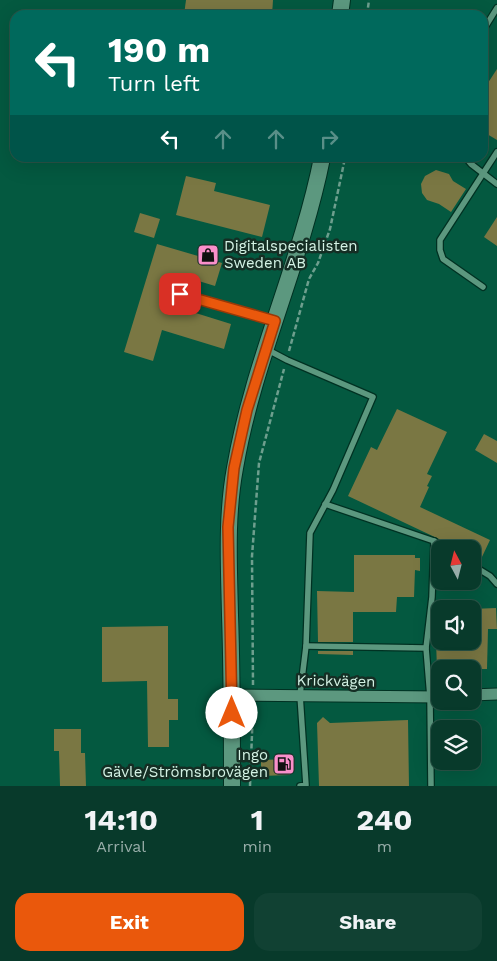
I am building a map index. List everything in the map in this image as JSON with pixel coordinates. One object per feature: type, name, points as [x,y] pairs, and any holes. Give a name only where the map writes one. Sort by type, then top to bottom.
[{"type":"main road","points":[[232,786],[228,527],[234,468],[247,410],[296,256],[321,162]]},
{"type":"street","points":[[481,695],[497,694]]},
{"type":"street","name":"Krickvägen","points":[[232,695],[431,697]]},
{"type":"lane","points":[[488,22],[497,8]]},
{"type":"lane","points":[[483,287],[443,259],[440,250],[440,240],[497,152]]},
{"type":"lane","points":[[470,162],[497,184]]},
{"type":"lane","points":[[180,294],[275,321]]},
{"type":"lane","points":[[266,348],[287,360],[373,397],[310,533],[306,646],[300,695],[306,785],[300,786]]},
{"type":"lane","points":[[325,504],[431,540]]},
{"type":"lane","points":[[481,570],[490,576],[497,584]]},
{"type":"lane","points":[[431,675],[426,648],[432,590]]},
{"type":"lane","points":[[306,646],[426,648]]},
{"type":"lane","points":[[431,786],[434,710]]},
{"type":"path","points":[[250,786],[254,694],[252,556],[259,463],[308,279],[318,263],[330,229],[345,162]]},
{"type":"shaded area","points":[[0,0],[497,0],[497,786],[0,786]]},
{"type":"building","points":[[186,0],[273,0],[272,10],[185,10]]},
{"type":"building","points":[[497,69],[497,140],[488,135],[488,83]]},
{"type":"building","points":[[436,170],[449,174],[453,181],[466,189],[451,212],[439,204],[427,200],[422,193],[421,184],[425,176]]},
{"type":"building","points":[[186,176],[216,183],[214,191],[270,205],[262,237],[176,215]]},
{"type":"building","points":[[140,213],[160,219],[154,238],[134,232]]},
{"type":"building","points":[[497,217],[497,246],[484,237]]},
{"type":"building","points":[[157,244],[222,263],[215,286],[179,275],[170,305],[231,324],[224,349],[162,330],[153,361],[124,352]]},
{"type":"building","points":[[397,409],[447,432],[427,474],[432,476],[420,507],[490,540],[481,559],[481,540],[441,540],[348,496],[371,447],[377,450]]},
{"type":"building","points":[[484,434],[497,441],[497,463],[475,450]]},
{"type":"building","points":[[354,555],[415,555],[415,558],[420,558],[420,571],[415,570],[414,597],[397,597],[396,612],[353,612],[353,642],[318,642],[317,591],[354,592]]},
{"type":"building","points":[[496,608],[497,629],[488,629],[487,669],[481,669],[481,660],[437,660],[436,650],[481,650],[481,609]]},
{"type":"building","points":[[168,626],[168,699],[178,699],[178,720],[169,720],[169,747],[148,747],[147,681],[102,682],[102,627]]},
{"type":"building","points":[[318,651],[353,651],[353,655],[318,654]]},
{"type":"building","points":[[323,717],[330,723],[408,720],[409,786],[319,786],[317,723]]},
{"type":"building","points":[[54,729],[81,729],[81,753],[85,753],[86,786],[60,786],[59,751],[54,751]]},
{"type":"building","points":[[290,759],[290,775],[261,776],[261,760]]},
{"type":"place","name":"Digitalspecialisten Sweden AB","points":[[208,255]]},
{"type":"place","name":"Ingo Gävle/Strömsbrovägen","points":[[284,764]]},
{"type":"route","points":[[180,294],[275,321],[247,410],[234,468],[228,527],[232,713]]}]
